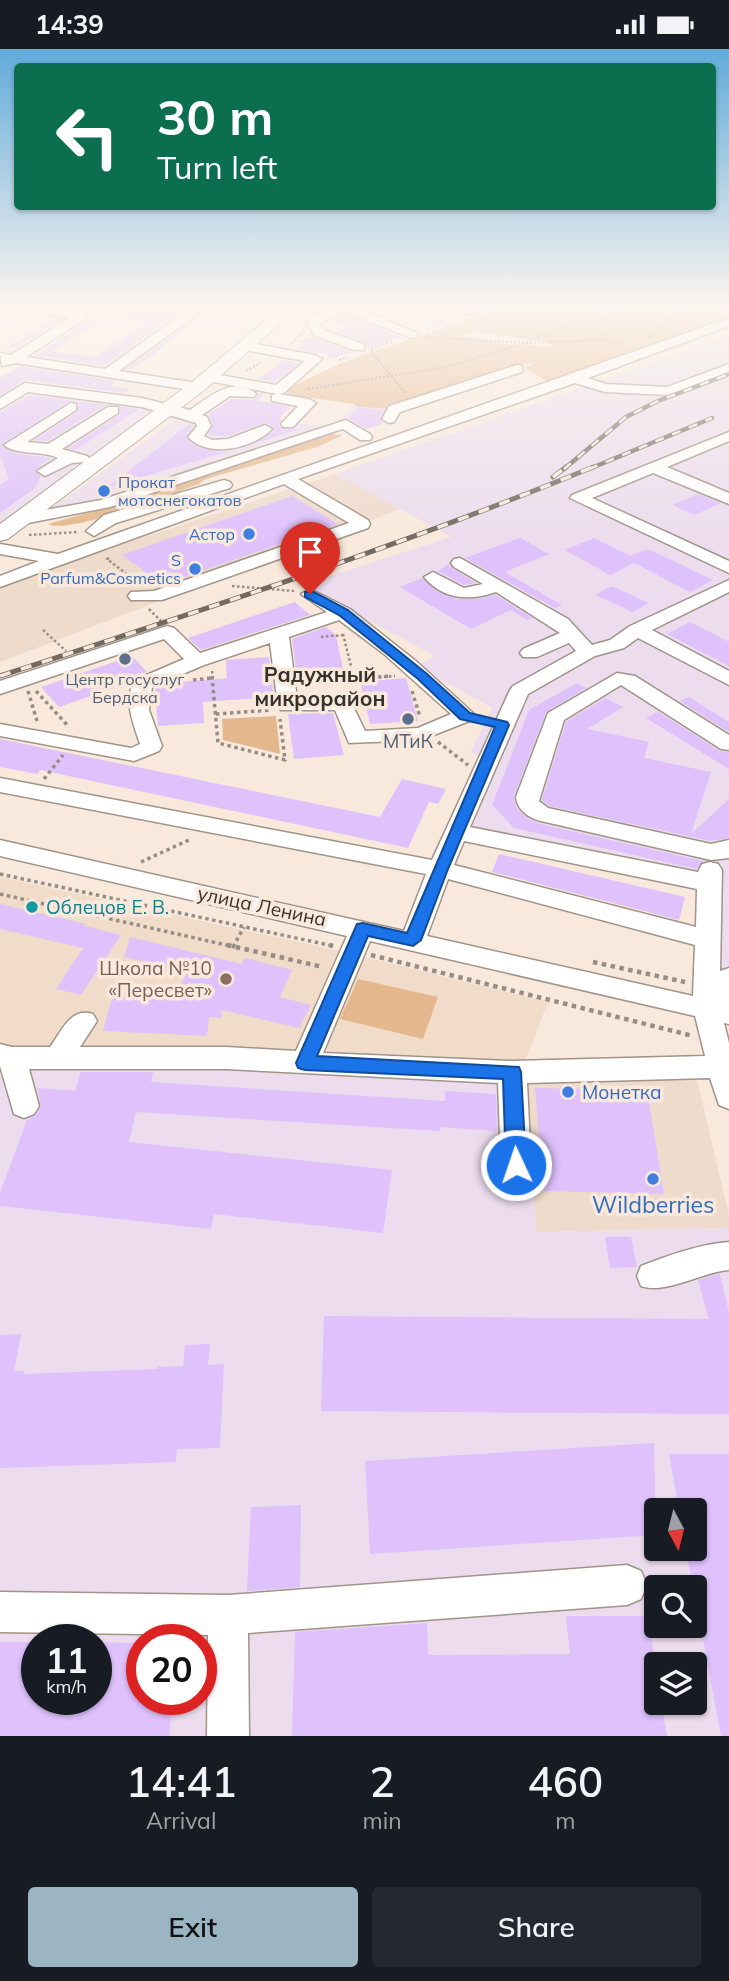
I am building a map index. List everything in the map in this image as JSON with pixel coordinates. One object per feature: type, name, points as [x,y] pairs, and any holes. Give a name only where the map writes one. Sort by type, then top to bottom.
[{"type":"main road","points":[[0,534],[201,384]]},
{"type":"street","points":[[12,384],[192,415],[202,421],[204,426],[195,437],[202,443],[229,443],[265,429]]},
{"type":"street","points":[[214,384],[278,394],[309,403],[288,424]]},
{"type":"street","points":[[192,415],[227,391],[278,394],[289,384]]},
{"type":"street","points":[[414,435],[395,421],[394,409],[472,384]]},
{"type":"street","points":[[0,582],[58,559],[560,384]]},
{"type":"street","points":[[591,384],[605,388],[669,391],[688,384]]},
{"type":"street","points":[[0,405],[26,387]]},
{"type":"street","points":[[94,531],[110,519],[365,437],[395,421],[508,389],[538,391]]},
{"type":"street","points":[[486,396],[518,398]]},
{"type":"street","points":[[6,449],[71,407]]},
{"type":"street","points":[[51,449],[113,410]]},
{"type":"street","points":[[23,519],[104,504],[309,433],[369,417],[395,421]]},
{"type":"street","points":[[346,424],[365,437]]},
{"type":"street","points":[[729,436],[578,498],[729,568]]},
{"type":"street","points":[[6,449],[51,449],[70,458],[100,460]]},
{"type":"street","points":[[45,471],[70,458]]},
{"type":"street","points":[[653,467],[729,499]]},
{"type":"street","points":[[137,596],[156,596],[362,524],[286,479]]},
{"type":"street","points":[[0,549],[58,559]]},
{"type":"street","points":[[460,563],[561,623],[587,652]]},
{"type":"street","points":[[433,577],[460,594],[469,596],[498,585]]},
{"type":"street","points":[[413,940],[440,869],[520,690],[587,652],[617,644],[637,630],[729,585]]},
{"type":"street","points":[[310,594],[422,676],[465,716],[503,725]]},
{"type":"street","points":[[0,730],[134,755],[151,746],[139,710],[142,684],[279,635],[342,619]]},
{"type":"street","points":[[637,630],[729,679]]},
{"type":"street","points":[[0,688],[167,632],[207,662]]},
{"type":"street","points":[[279,635],[288,706],[343,704],[357,739],[425,732],[465,716]]},
{"type":"street","points":[[530,653],[571,635]]},
{"type":"street","points":[[729,744],[628,680],[617,679],[555,717],[527,797],[528,804],[541,814],[720,850],[710,884],[708,939],[718,1010],[721,1067],[729,1097]]},
{"type":"street","points":[[0,785],[440,869],[708,939]]},
{"type":"street","points":[[456,832],[710,884]]},
{"type":"street","name":"улица Ленина","points":[[0,848],[718,1010]]},
{"type":"street","points":[[305,1063],[363,929]]},
{"type":"street","points":[[718,1010],[729,978]]},
{"type":"street","points":[[58,1058],[83,1021]]},
{"type":"street","points":[[24,1106],[6,1057],[226,1058],[512,1072],[721,1067]]},
{"type":"street","points":[[512,1072],[516,1165]]},
{"type":"street","points":[[653,1276],[715,1257],[729,1256]]},
{"type":"street","points":[[0,1612],[229,1615],[627,1585]]},
{"type":"street","points":[[228,1736],[229,1615]]},
{"type":"path","points":[[278,394],[342,384]]},
{"type":"path","points":[[398,384],[407,394],[410,404]]},
{"type":"path","points":[[231,586],[270,587],[310,594]]},
{"type":"path","points":[[137,596],[162,622],[167,632]]},
{"type":"path","points":[[342,619],[354,679]]},
{"type":"path","points":[[43,630],[78,662]]},
{"type":"path","points":[[207,662],[211,668],[218,743],[285,759],[279,709],[216,714]]},
{"type":"path","points":[[285,685],[407,675]]},
{"type":"path","points":[[25,680],[32,712],[41,729],[72,744]]},
{"type":"path","points":[[25,680],[71,729],[72,744],[33,791]]},
{"type":"path","points":[[410,687],[425,732],[481,775]]},
{"type":"path","points":[[140,862],[219,827]]},
{"type":"path","points":[[0,894],[344,972]]},
{"type":"shaded area","points":[[297,384],[466,384],[397,409],[359,407],[292,395],[284,390]]},
{"type":"shaded area","points":[[593,384],[729,384],[729,976],[724,1000],[690,992],[705,878],[471,830],[500,759],[470,753],[492,708],[417,666],[435,656],[303,585],[451,537],[336,474]]},
{"type":"shaded area","points":[[44,390],[165,406],[0,524],[0,416]]},
{"type":"shaded area","points":[[354,404],[397,409],[389,419],[354,429],[331,427]]},
{"type":"shaded area","points":[[187,411],[331,427],[104,504],[29,525]]},
{"type":"shaded area","points":[[326,434],[343,435],[320,446],[206,479],[145,504],[98,519],[60,526],[48,524],[130,501],[175,482]]},
{"type":"shaded area","points":[[336,474],[400,509],[0,662],[0,585]]},
{"type":"shaded area","points":[[276,716],[280,754],[223,740],[222,719]]},
{"type":"shaded area","name":"Школа №10 «Пересвет»","points":[[0,877],[345,952],[548,1002],[526,1059],[305,1063],[0,1052]]},
{"type":"shaded area","points":[[358,979],[438,997],[423,1039],[340,1019]]},
{"type":"shaded area","points":[[8,1054],[305,1063],[526,1059],[536,1232],[729,1228],[729,1736],[0,1736],[0,1077]]},
{"type":"shaded area","points":[[527,1071],[696,1075],[729,1216],[729,1228],[536,1232]]},
{"type":"building","points":[[0,384],[19,384],[0,395]]},
{"type":"building","points":[[54,384],[113,384],[111,386],[131,389],[125,393]]},
{"type":"building","points":[[258,393],[265,394],[257,400],[290,407],[279,418],[282,420],[278,424],[281,428],[300,429],[256,443],[274,431],[273,427],[264,423],[227,436],[208,435],[213,425],[208,414],[231,399],[254,400]]},
{"type":"building","points":[[29,395],[106,405],[47,441],[35,440],[77,412],[78,402],[70,401],[3,443],[3,447],[15,453],[50,458],[35,470],[41,476],[34,489],[0,513],[0,485],[9,479],[0,454],[0,412]]},
{"type":"building","points":[[121,407],[139,409],[76,450],[68,448],[119,415]]},
{"type":"building","points":[[359,407],[384,411],[379,420],[384,423],[366,429],[348,418]]},
{"type":"building","points":[[189,424],[194,425],[185,437],[195,446],[218,452],[233,450],[108,487]]},
{"type":"building","points":[[698,494],[721,503],[694,515],[672,505]]},
{"type":"building","name":"Астор","points":[[292,496],[338,524],[170,582],[160,575],[152,577],[122,555]]},
{"type":"building","points":[[520,538],[549,554],[505,572],[562,605],[555,608],[465,558]]},
{"type":"building","points":[[594,538],[630,556],[648,549],[713,580],[690,592],[634,563],[610,575],[565,550]]},
{"type":"building","points":[[449,564],[476,583],[464,585],[438,571]]},
{"type":"building","points":[[422,578],[438,592],[457,599],[496,595],[532,618],[527,620],[511,610],[471,629],[400,587]]},
{"type":"building","points":[[611,586],[649,603],[633,612],[595,595]]},
{"type":"building","points":[[295,602],[310,615],[201,650],[188,638]]},
{"type":"building","points":[[690,622],[729,642],[729,666],[667,634]]},
{"type":"building","points":[[326,627],[336,635],[344,674],[297,677],[292,639]]},
{"type":"building","points":[[132,656],[147,672],[113,683],[114,688],[59,707],[41,687]]},
{"type":"building","points":[[269,657],[274,697],[203,702],[204,723],[158,726],[155,689],[169,683],[227,678],[226,660]]},
{"type":"building","points":[[406,678],[418,721],[370,724],[360,682]]},
{"type":"building","points":[[577,683],[586,688],[546,712],[514,796],[516,807],[527,818],[540,824],[703,861],[697,869],[514,828],[492,805],[529,710]]},
{"type":"building","points":[[689,697],[729,722],[729,732],[680,701]]},
{"type":"building","points":[[605,698],[623,707],[587,729],[649,742],[644,758],[711,772],[691,834],[729,799],[729,838],[711,841],[549,806],[542,800],[566,722]]},
{"type":"building","points":[[658,712],[720,751],[729,753],[729,769],[646,718]]},
{"type":"building","points":[[333,713],[344,755],[294,759],[288,714]]},
{"type":"building","points":[[0,739],[380,817],[402,779],[446,789],[438,804],[429,802],[408,848],[40,770],[37,774],[0,767]]},
{"type":"building","points":[[499,854],[685,897],[679,920],[492,872]]},
{"type":"building","points":[[0,904],[121,935],[81,995],[56,989],[83,948],[0,929]]},
{"type":"building","points":[[130,937],[242,964],[245,958],[292,970],[280,997],[311,1005],[299,1028],[221,1010],[222,1018],[209,1017],[207,1036],[103,1031],[113,995],[174,998],[187,972],[124,957]]},
{"type":"building","points":[[81,1072],[153,1072],[151,1082],[445,1101],[445,1091],[496,1094],[497,1131],[440,1127],[440,1131],[136,1112],[129,1142],[392,1170],[383,1233],[214,1214],[211,1229],[0,1206],[0,1193],[27,1120],[36,1115],[41,1107],[38,1088],[75,1091]]},
{"type":"building","points":[[535,1088],[647,1090],[664,1194],[544,1191]]},
{"type":"building","points":[[605,1237],[631,1237],[637,1267],[610,1268]]},
{"type":"building","points":[[720,1274],[729,1313],[729,1414],[321,1411],[324,1316],[709,1319],[698,1280]]},
{"type":"building","points":[[21,1334],[14,1371],[24,1371],[24,1374],[183,1366],[185,1345],[210,1344],[208,1365],[224,1364],[220,1448],[177,1449],[176,1462],[0,1468],[0,1335]]},
{"type":"building","points":[[654,1443],[655,1498],[644,1498],[644,1536],[370,1554],[365,1461]]},
{"type":"building","points":[[669,1454],[729,1454],[729,1736],[721,1736],[703,1638],[707,1638],[707,1575],[691,1575],[688,1561],[707,1561],[707,1498],[677,1498]]},
{"type":"building","points":[[301,1505],[300,1587],[247,1591],[251,1507]]},
{"type":"building","points":[[566,1616],[644,1616],[644,1638],[651,1638],[653,1652],[644,1652],[644,1715],[663,1715],[667,1736],[292,1736],[295,1632],[427,1623],[428,1655],[570,1654]]},
{"type":"building","points":[[0,1642],[21,1642],[21,1715],[112,1715],[112,1642],[126,1643],[126,1715],[171,1715],[169,1736],[0,1736]]},
{"type":"railway","points":[[564,469],[626,417],[703,384]]},
{"type":"railway","points":[[589,469],[712,418]]},
{"type":"railway","points":[[553,477],[566,467]]},
{"type":"railway","points":[[0,676],[373,551],[593,467]]},
{"type":"place","name":"Прокат мотоснегокатов","points":[[104,491]]},
{"type":"place","name":"Астор","points":[[249,534]]},
{"type":"place","name":"S Parfum&Cosmetics","points":[[195,569]]},
{"type":"place","name":"Центр госуслуг Бердска","points":[[125,659]]},
{"type":"place","name":"МТиК","points":[[408,719]]},
{"type":"place","name":"Облецов Е. В.","points":[[32,907]]},
{"type":"place","name":"Школа №10 «Пересвет»","points":[[226,979]]},
{"type":"place","name":"Монетка","points":[[568,1092]]},
{"type":"place","name":"Wildberries","points":[[653,1179]]},
{"type":"district","name":"Радужный микрорайон","points":[[320,686]]},
{"type":"route","points":[[310,594],[343,613],[422,676],[465,716],[503,725],[440,869],[413,940],[363,929],[305,1063],[512,1072],[516,1165]]}]
